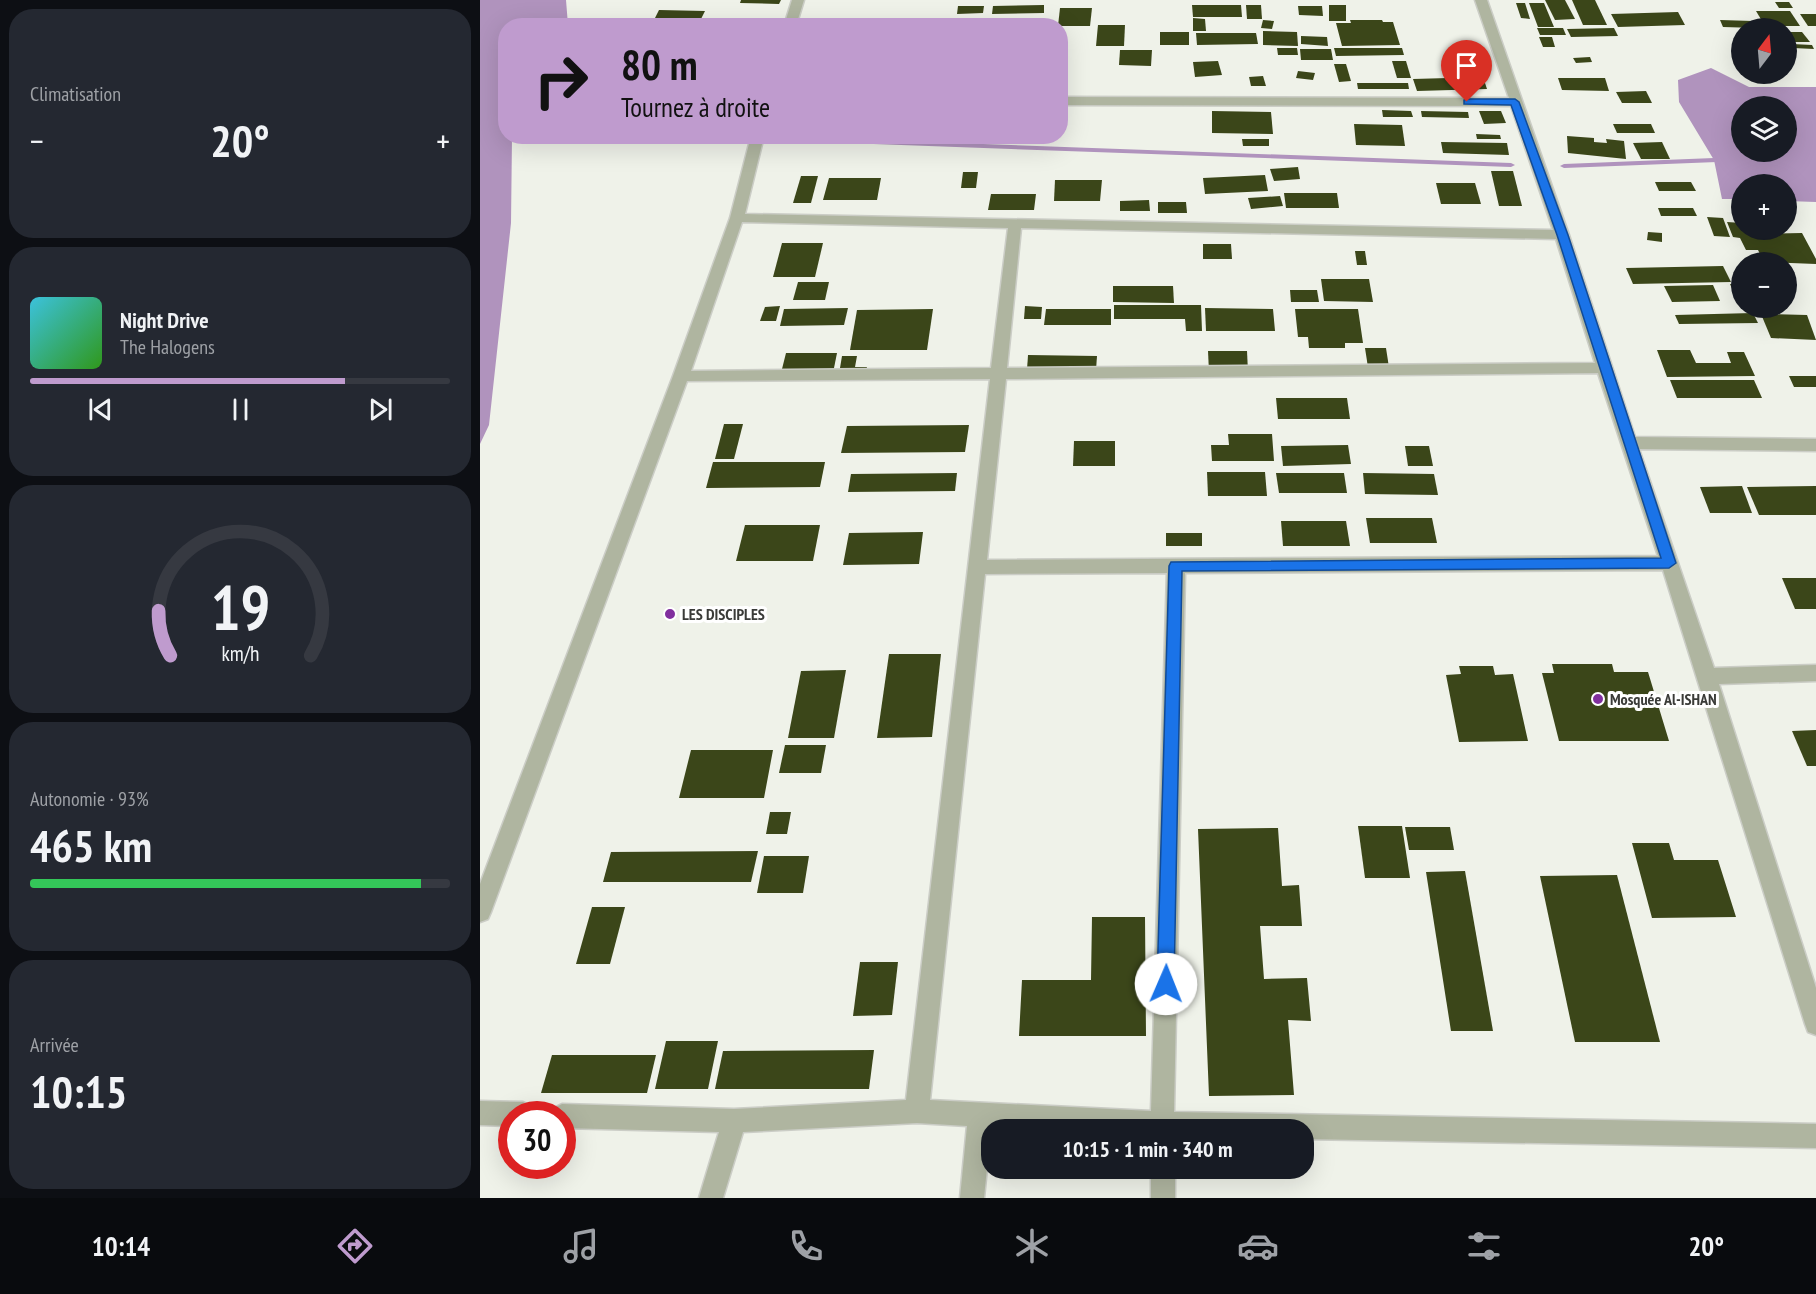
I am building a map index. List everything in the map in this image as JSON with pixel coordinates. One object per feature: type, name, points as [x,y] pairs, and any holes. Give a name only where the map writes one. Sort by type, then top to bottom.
[{"type":"street","points":[[792,18],[798,0]]},
{"type":"street","points":[[1481,0],[1562,235],[1707,676],[1816,1024]]},
{"type":"street","points":[[1068,101],[1515,102]]},
{"type":"street","points":[[480,912],[681,376],[737,218],[756,144]]},
{"type":"street","points":[[737,218],[1562,235]]},
{"type":"street","points":[[917,1111],[979,567],[1015,224]]},
{"type":"street","points":[[681,376],[1604,368]]},
{"type":"street","points":[[1629,443],[1816,445]]},
{"type":"street","points":[[979,567],[1669,563]]},
{"type":"street","points":[[1162,1119],[1176,566]]},
{"type":"street","points":[[1707,676],[1816,673]]},
{"type":"street","points":[[576,1116],[734,1121],[917,1111],[1041,1119]]},
{"type":"street","points":[[480,1113],[498,1113]]},
{"type":"street","points":[[972,1198],[980,1115]]},
{"type":"street","points":[[711,1198],[734,1121]]},
{"type":"street","points":[[1314,1129],[1816,1136]]},
{"type":"street","points":[[1163,1179],[1164,1198]]},
{"type":"shaded area","points":[[480,0],[566,0],[567,18],[498,18],[498,144],[512,144],[511,223],[489,425],[480,444]]},
{"type":"shaded area","points":[[1711,68],[1731,78],[1731,84],[1743,84],[1749,87],[1816,87],[1816,202],[1797,201],[1797,174],[1731,174],[1731,199],[1722,199],[1714,160],[1679,102],[1678,80]]},
{"type":"building","points":[[741,0],[781,0],[779,4],[740,3]]},
{"type":"building","points":[[1545,0],[1565,0],[1575,19],[1555,20]]},
{"type":"building","points":[[1572,0],[1595,0],[1607,25],[1583,25]]},
{"type":"building","points":[[1775,2],[1789,2],[1793,8],[1779,8]]},
{"type":"building","points":[[1516,3],[1525,3],[1530,19],[1521,18]]},
{"type":"building","points":[[1529,3],[1544,3],[1554,27],[1538,27]]},
{"type":"building","points":[[1044,5],[1044,13],[992,14],[993,6]]},
{"type":"building","points":[[1192,5],[1241,5],[1242,17],[1193,17]]},
{"type":"building","points":[[1246,5],[1261,5],[1262,19],[1247,19]]},
{"type":"building","points":[[1329,5],[1346,5],[1346,21],[1329,21]]},
{"type":"building","points":[[958,6],[984,6],[983,13],[957,14]]},
{"type":"building","points":[[1298,6],[1322,6],[1323,16],[1299,15]]},
{"type":"building","points":[[1060,8],[1092,8],[1090,26],[1068,26],[1068,18],[1059,18]]},
{"type":"building","points":[[659,10],[705,11],[702,18],[655,18]]},
{"type":"building","points":[[1756,11],[1790,11],[1795,18],[1760,18]]},
{"type":"building","points":[[1678,12],[1685,25],[1618,27],[1611,14]]},
{"type":"building","points":[[1800,14],[1816,14],[1816,26],[1808,26]]},
{"type":"building","points":[[1193,18],[1205,19],[1206,31],[1193,31]]},
{"type":"building","points":[[1263,20],[1274,21],[1272,29],[1261,28]]},
{"type":"building","points":[[1350,20],[1393,22],[1400,45],[1342,46],[1336,23],[1351,23]]},
{"type":"building","points":[[1720,20],[1731,20],[1731,27],[1723,27]]},
{"type":"building","points":[[1098,25],[1125,25],[1124,46],[1096,46]]},
{"type":"building","points":[[1537,28],[1563,28],[1566,35],[1540,35]]},
{"type":"building","points":[[1614,28],[1618,36],[1571,37],[1567,29]]},
{"type":"building","points":[[1263,31],[1297,32],[1298,46],[1263,45]]},
{"type":"building","points":[[1160,32],[1189,32],[1189,45],[1160,45]]},
{"type":"building","points":[[1797,32],[1802,32],[1810,42],[1797,42]]},
{"type":"building","points":[[1196,33],[1256,33],[1258,44],[1197,45]]},
{"type":"building","points":[[1301,36],[1327,37],[1328,46],[1301,44]]},
{"type":"building","points":[[1539,37],[1552,37],[1555,47],[1543,47]]},
{"type":"building","points":[[1797,44],[1812,45],[1814,49],[1797,48]]},
{"type":"building","points":[[1277,48],[1297,48],[1298,55],[1278,55]]},
{"type":"building","points":[[1334,48],[1402,48],[1404,55],[1336,56]]},
{"type":"building","points":[[1300,49],[1331,49],[1333,60],[1301,60]]},
{"type":"building","points":[[1120,50],[1152,50],[1151,66],[1119,65]]},
{"type":"building","points":[[1590,57],[1592,62],[1576,63],[1573,58]]},
{"type":"building","points":[[1218,61],[1222,75],[1195,77],[1193,62]]},
{"type":"building","points":[[1392,61],[1406,61],[1411,78],[1397,78]]},
{"type":"building","points":[[1334,64],[1346,64],[1351,81],[1339,82]]},
{"type":"building","points":[[1298,71],[1315,73],[1313,80],[1296,78]]},
{"type":"building","points":[[1263,76],[1266,86],[1251,86],[1249,77]]},
{"type":"building","points":[[1483,77],[1487,89],[1417,91],[1413,79]]},
{"type":"building","points":[[1558,78],[1605,78],[1609,91],[1562,90]]},
{"type":"building","points":[[1357,83],[1408,83],[1409,89],[1358,89]]},
{"type":"building","points":[[1646,91],[1652,103],[1622,103],[1616,92]]},
{"type":"building","points":[[1382,110],[1411,111],[1413,117],[1383,117]]},
{"type":"building","points":[[1212,111],[1271,112],[1273,134],[1212,133]]},
{"type":"building","points":[[1421,111],[1468,112],[1469,118],[1422,117]]},
{"type":"building","points":[[1479,111],[1501,111],[1506,123],[1484,124]]},
{"type":"building","points":[[1354,124],[1402,125],[1405,146],[1356,145]]},
{"type":"building","points":[[1613,124],[1651,124],[1655,133],[1617,133]]},
{"type":"building","points":[[1476,134],[1500,135],[1501,139],[1477,139]]},
{"type":"building","points":[[1567,136],[1594,138],[1594,142],[1607,143],[1606,139],[1624,141],[1626,159],[1568,153]]},
{"type":"building","points":[[1242,139],[1269,139],[1269,146],[1243,146]]},
{"type":"building","points":[[1441,142],[1507,143],[1509,155],[1443,153]]},
{"type":"building","points":[[1662,142],[1670,159],[1641,159],[1633,143]]},
{"type":"building","points":[[1298,167],[1300,179],[1274,181],[1270,169]]},
{"type":"building","points":[[1491,171],[1513,171],[1522,206],[1499,206]]},
{"type":"building","points":[[963,172],[978,172],[976,188],[961,188]]},
{"type":"building","points":[[1265,175],[1268,191],[1205,194],[1203,178]]},
{"type":"building","points":[[801,176],[818,176],[811,203],[793,203]]},
{"type":"building","points":[[829,178],[881,178],[877,200],[823,200]]},
{"type":"building","points":[[1055,180],[1102,180],[1100,201],[1054,201]]},
{"type":"building","points":[[1655,182],[1691,182],[1696,191],[1659,191]]},
{"type":"building","points":[[1436,183],[1475,183],[1481,204],[1441,204]]},
{"type":"building","points":[[1284,193],[1337,193],[1339,208],[1286,208]]},
{"type":"building","points":[[991,194],[1036,194],[1034,210],[988,210]]},
{"type":"building","points":[[1280,196],[1283,206],[1251,209],[1248,198]]},
{"type":"building","points":[[1149,200],[1150,211],[1120,211],[1120,201]]},
{"type":"building","points":[[1158,202],[1186,202],[1187,213],[1158,213]]},
{"type":"building","points":[[1658,208],[1693,208],[1697,216],[1661,216]]},
{"type":"building","points":[[1707,217],[1723,218],[1730,237],[1714,236]]},
{"type":"building","points":[[1648,232],[1662,233],[1662,242],[1647,240]]},
{"type":"building","points":[[1797,233],[1802,233],[1816,259],[1816,264],[1797,263],[1797,252],[1746,250],[1741,240],[1797,240]]},
{"type":"building","points":[[782,243],[823,243],[815,277],[773,277]]},
{"type":"building","points":[[1203,244],[1231,244],[1232,259],[1203,259]]},
{"type":"building","points":[[1355,251],[1365,251],[1367,265],[1357,265]]},
{"type":"building","points":[[1723,266],[1731,282],[1633,284],[1626,268]]},
{"type":"building","points":[[1321,279],[1369,279],[1373,302],[1324,301]]},
{"type":"building","points":[[798,282],[829,282],[825,300],[793,300]]},
{"type":"building","points":[[1713,285],[1720,301],[1672,302],[1664,286]]},
{"type":"building","points":[[1113,286],[1173,286],[1174,303],[1113,302]]},
{"type":"building","points":[[1290,290],[1317,290],[1319,302],[1291,302]]},
{"type":"building","points":[[1114,305],[1201,305],[1202,331],[1186,331],[1185,319],[1114,319]]},
{"type":"building","points":[[780,306],[776,321],[760,321],[765,307]]},
{"type":"building","points":[[1025,306],[1042,307],[1041,319],[1024,319]]},
{"type":"building","points":[[848,308],[844,325],[780,326],[784,309]]},
{"type":"building","points":[[1205,308],[1273,309],[1275,331],[1206,331]]},
{"type":"building","points":[[933,309],[927,350],[850,350],[857,310]]},
{"type":"building","points":[[1046,309],[1111,309],[1111,325],[1044,325]]},
{"type":"building","points":[[1295,309],[1358,309],[1363,343],[1345,343],[1345,348],[1309,348],[1308,337],[1298,337]]},
{"type":"building","points":[[1731,314],[1731,318],[1756,318],[1758,323],[1679,324],[1675,315]]},
{"type":"building","points":[[1797,315],[1807,315],[1816,340],[1771,338],[1763,318],[1797,318]]},
{"type":"building","points":[[1365,348],[1386,348],[1390,374],[1369,374]]},
{"type":"building","points":[[1657,350],[1690,350],[1696,363],[1731,363],[1727,352],[1744,352],[1755,376],[1667,377]]},
{"type":"building","points":[[1208,351],[1247,351],[1248,372],[1209,372]]},
{"type":"building","points":[[786,353],[837,353],[833,373],[781,373]]},
{"type":"building","points":[[1028,355],[1097,356],[1096,370],[1027,370]]},
{"type":"building","points":[[842,356],[857,356],[855,367],[867,367],[865,374],[839,374]]},
{"type":"building","points":[[1789,376],[1816,376],[1816,387],[1794,387]]},
{"type":"building","points":[[1670,380],[1754,380],[1762,398],[1677,398]]},
{"type":"building","points":[[1276,398],[1347,398],[1350,419],[1278,419]]},
{"type":"building","points":[[724,424],[743,424],[734,459],[715,459]]},
{"type":"building","points":[[969,425],[965,452],[841,453],[847,426]]},
{"type":"building","points":[[1228,434],[1272,434],[1274,461],[1212,461],[1211,445],[1229,445]]},
{"type":"building","points":[[1074,441],[1115,441],[1115,466],[1073,466]]},
{"type":"building","points":[[1348,445],[1351,464],[1283,466],[1281,446]]},
{"type":"building","points":[[1405,446],[1429,446],[1433,466],[1408,466]]},
{"type":"building","points":[[713,462],[825,462],[820,487],[706,488]]},
{"type":"building","points":[[1207,472],[1265,472],[1267,496],[1208,496]]},
{"type":"building","points":[[957,473],[955,491],[848,492],[851,474]]},
{"type":"building","points":[[1276,473],[1344,473],[1347,493],[1279,493]]},
{"type":"building","points":[[1363,473],[1434,474],[1438,495],[1365,494]]},
{"type":"building","points":[[1742,486],[1752,513],[1710,513],[1700,487]]},
{"type":"building","points":[[1816,486],[1816,515],[1759,515],[1747,487]]},
{"type":"building","points":[[1366,518],[1432,518],[1437,543],[1370,543]]},
{"type":"building","points":[[1281,521],[1346,521],[1350,546],[1283,546]]},
{"type":"building","points":[[745,525],[820,525],[813,561],[736,561]]},
{"type":"building","points":[[923,532],[919,564],[843,565],[849,533]]},
{"type":"building","points":[[1166,533],[1202,533],[1202,546],[1166,546]]},
{"type":"building","points":[[1782,578],[1816,578],[1816,609],[1795,609]]},
{"type":"building","points":[[889,654],[941,654],[932,737],[877,738]]},
{"type":"building","points":[[1552,664],[1612,664],[1614,672],[1648,672],[1669,741],[1559,741],[1542,673],[1554,673]]},
{"type":"building","points":[[1459,666],[1493,666],[1495,675],[1513,674],[1528,741],[1459,742],[1446,675],[1461,674]]},
{"type":"building","points":[[846,670],[834,738],[788,738],[801,671]]},
{"type":"building","points":[[1816,730],[1816,766],[1807,766],[1792,731]]},
{"type":"building","points":[[785,745],[826,745],[821,773],[779,773]]},
{"type":"building","points":[[691,750],[773,750],[764,798],[679,798]]},
{"type":"building","points":[[770,812],[791,812],[787,834],[766,834]]},
{"type":"building","points":[[1358,826],[1402,826],[1410,878],[1365,878]]},
{"type":"building","points":[[1405,827],[1450,827],[1454,850],[1409,850]]},
{"type":"building","points":[[1278,828],[1282,886],[1299,885],[1302,926],[1260,926],[1264,979],[1307,978],[1311,1021],[1288,1020],[1294,1095],[1209,1096],[1198,829]]},
{"type":"building","points":[[1632,843],[1669,843],[1674,860],[1718,860],[1736,917],[1652,918]]},
{"type":"building","points":[[758,851],[751,882],[603,882],[611,852]]},
{"type":"building","points":[[764,856],[809,856],[803,893],[757,893]]},
{"type":"building","points":[[1465,871],[1493,1031],[1451,1031],[1426,872]]},
{"type":"building","points":[[1617,875],[1660,1042],[1575,1042],[1540,876]]},
{"type":"building","points":[[592,907],[625,907],[610,964],[576,964]]},
{"type":"building","points":[[1092,917],[1145,917],[1146,1036],[1019,1036],[1022,980],[1091,980]]},
{"type":"building","points":[[860,962],[898,962],[892,1015],[853,1016]]},
{"type":"building","points":[[666,1041],[718,1041],[708,1089],[655,1089]]},
{"type":"building","points":[[874,1050],[869,1089],[715,1089],[723,1051]]},
{"type":"building","points":[[552,1055],[656,1055],[647,1093],[541,1093]]},
{"type":"waterway","points":[[929,144],[1511,165]]},
{"type":"waterway","points":[[1564,166],[1714,160]]},
{"type":"place","name":"LES DISCIPLES","points":[[670,614]]},
{"type":"place","name":"Mosquée Al-ISHAN","points":[[1598,699]]},
{"type":"route","points":[[1166,984],[1176,566],[1669,563],[1562,235],[1515,102],[1467,102]]}]
